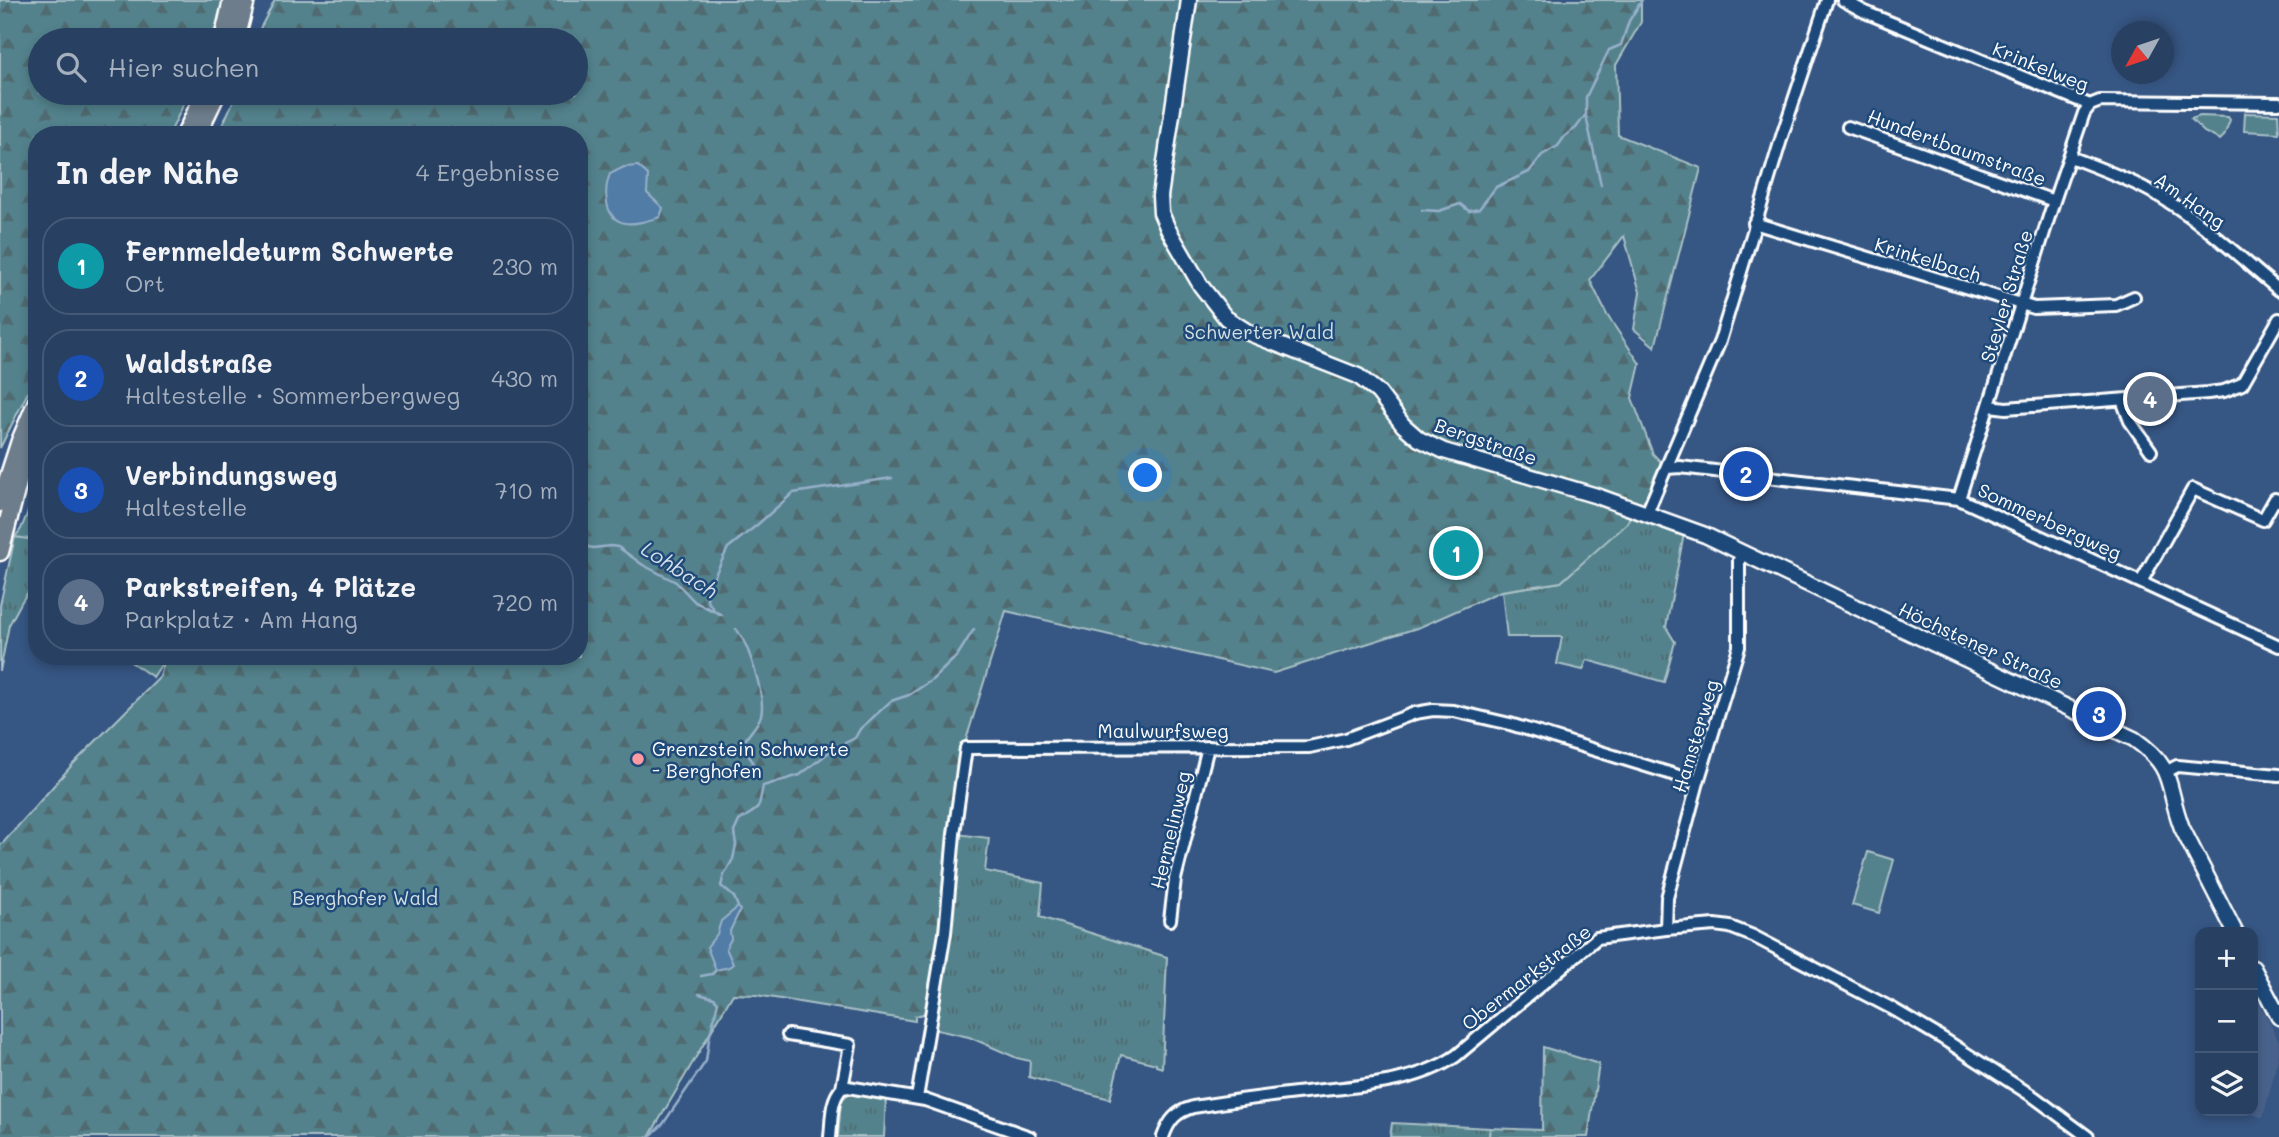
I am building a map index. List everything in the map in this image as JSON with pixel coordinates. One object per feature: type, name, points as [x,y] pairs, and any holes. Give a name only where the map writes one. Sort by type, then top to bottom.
[{"type":"main road","points":[[226,28],[232,0]]},
{"type":"main road","points":[[239,28],[246,0]]},
{"type":"main road","name":"Bergstraße","points":[[1189,0],[1160,196],[1161,213],[1185,260],[1219,310],[1234,324],[1251,334],[1358,376],[1378,391],[1411,433],[1431,445],[1462,457],[1647,513]]},
{"type":"main road","points":[[190,126],[200,105]]},
{"type":"main road","points":[[201,126],[211,105]]},
{"type":"main road","points":[[0,503],[28,422]]},
{"type":"main road","points":[[2,545],[28,449]]},
{"type":"main road","name":"Höchstener Straße","points":[[1647,513],[1742,552],[2124,733],[2154,754],[2166,772],[2182,828],[2232,927]]},
{"type":"main road","points":[[2258,977],[2279,1017]]},
{"type":"street","points":[[1647,513],[1720,341],[1754,223],[1827,0]]},
{"type":"street","name":"Krinkelweg","points":[[1843,0],[1865,12],[2090,105],[2100,102],[2279,103]]},
{"type":"street","name":"Steyler Straße","points":[[1959,499],[2054,201],[2086,108],[2090,105]]},
{"type":"street","name":"Hundertbaumstraße","points":[[1848,127],[2054,201]]},
{"type":"street","name":"Am Hang","points":[[2070,157],[2151,191],[2189,216],[2279,290]]},
{"type":"street","name":"Krinkelbach","points":[[1754,223],[2021,306],[2034,308],[2116,305],[2134,297]]},
{"type":"street","points":[[1990,405],[2006,408],[2233,389],[2242,384],[2279,319]]},
{"type":"street","points":[[2122,400],[2130,421],[2151,452]]},
{"type":"street","name":"Sommerbergweg","points":[[1667,468],[1679,467],[1959,499],[2279,646]]},
{"type":"street","points":[[2141,582],[2193,489],[2263,520],[2276,499],[2279,501]]},
{"type":"street","name":"Hamsterweg","points":[[1666,929],[1667,898],[1698,782],[1739,647],[1739,559],[1742,552]]},
{"type":"street","name":"Maulwurfsweg","points":[[918,1098],[945,933],[954,834],[966,748],[1281,748],[1323,745],[1402,717],[1442,710],[1510,724],[1698,782]]},
{"type":"street","name":"Hermelinweg","points":[[1170,920],[1175,879],[1208,747]]},
{"type":"street","points":[[2166,772],[2177,766],[2279,775]]},
{"type":"street","name":"Obermarkstraße","points":[[1163,1137],[1173,1116],[1193,1107],[1367,1084],[1418,1074],[1438,1067],[1456,1056],[1597,938],[1722,925],[1753,936],[1934,1033],[2034,1097],[2075,1133],[2088,1137]]},
{"type":"street","points":[[788,1035],[850,1045],[842,1088],[833,1103],[830,1137]]},
{"type":"street","points":[[842,1088],[918,1098],[1030,1137]]},
{"type":"shaded area","points":[[638,166],[648,175],[647,193],[663,208],[660,217],[638,223],[625,223],[613,216],[609,210],[606,195],[608,180],[610,174],[624,167]]},
{"type":"shaded area","points":[[738,907],[740,910],[730,931],[731,939],[726,948],[733,964],[716,970],[707,947],[717,934],[721,921]]},
{"type":"shaded area","points":[[2258,1001],[2279,1041],[2279,1055],[2263,1118],[2258,1116]]},
{"type":"green space","points":[[0,0],[223,0],[215,28],[28,28],[28,105],[183,105],[173,126],[28,126],[28,392],[0,448]]},
{"type":"green space","name":"Schwerter Wald","points":[[275,0],[1641,0],[1641,22],[1616,65],[1618,135],[1701,168],[1655,347],[1634,329],[1640,292],[1624,236],[1590,280],[1607,315],[1640,364],[1632,398],[1653,454],[1661,462],[1645,504],[1636,504],[1627,523],[1561,582],[1501,591],[1420,627],[1274,673],[1006,611],[962,753],[942,932],[928,1010],[915,1016],[915,1021],[756,995],[733,994],[649,1137],[0,1137],[0,844],[72,765],[160,677],[163,665],[588,665],[588,126],[222,126],[232,105],[588,105],[588,28],[260,28]]},
{"type":"green space","points":[[2245,113],[2278,114],[2279,133],[2244,131]]},
{"type":"green space","points":[[2200,116],[2228,117],[2230,120],[2220,140],[2204,132],[2191,119]]},
{"type":"green space","points":[[28,512],[28,539],[15,537]]},
{"type":"green space","points":[[1632,515],[1684,534],[1666,627],[1675,642],[1664,682],[1587,660],[1583,670],[1557,664],[1562,637],[1507,637],[1502,591],[1561,582]]},
{"type":"green space","points":[[15,537],[28,539],[28,592],[9,625],[0,671],[0,605]]},
{"type":"green space","points":[[135,665],[161,665],[153,677]]},
{"type":"green space","points":[[957,834],[989,838],[985,871],[1043,883],[1040,917],[1167,957],[1162,1068],[1121,1055],[1110,1099],[1029,1077],[1030,1061],[969,1037],[932,1029]]},
{"type":"green space","points":[[1868,852],[1894,860],[1879,913],[1852,905]]},
{"type":"green space","points":[[1543,1047],[1599,1064],[1588,1137],[1489,1137],[1490,1128],[1542,1130]]},
{"type":"green space","points":[[850,1093],[886,1097],[884,1137],[838,1137],[841,1102]]},
{"type":"green space","points":[[1392,1123],[1490,1128],[1489,1137],[1390,1137]]},
{"type":"waterway","points":[[1422,210],[1439,211],[1460,204],[1469,211],[1479,209],[1496,187],[1529,172],[1542,155],[1558,146],[1586,114],[1586,97],[1609,50],[1621,45],[1629,21],[1642,0]]},
{"type":"waterway","points":[[1586,116],[1601,185]]},
{"type":"waterway","points":[[713,579],[728,548],[793,493],[892,478]]},
{"type":"waterway","name":"Lohbach","points":[[588,547],[618,547],[643,565],[676,582],[695,602],[722,615]]},
{"type":"waterway","points":[[708,588],[707,600],[714,610]]},
{"type":"waterway","name":"Lohbach","points":[[736,629],[751,657],[761,696],[761,715],[743,747],[753,762],[753,776]]},
{"type":"waterway","points":[[738,907],[734,897],[721,886],[733,859],[736,845],[734,832],[739,821],[757,808],[763,786],[800,775],[833,749],[855,738],[860,729],[891,701],[909,695],[932,680],[957,656],[974,629]]},
{"type":"waterway","name":"Lohbach","points":[[701,976],[712,974],[716,970]]},
{"type":"waterway","name":"Lohbach","points":[[649,1137],[663,1124],[706,1061],[718,1002],[714,998],[699,994]]},
{"type":"place","name":"Parkstreifen, 4 Plätze","points":[[2150,399]]},
{"type":"place","name":"Waldstraße","points":[[1746,474]]},
{"type":"place","name":"Fernmeldeturm Schwerte","points":[[1456,553]]},
{"type":"place","name":"Verbindungsweg","points":[[2099,714]]},
{"type":"place","name":"Grenzstein Schwerte - Berghofen","points":[[638,759]]},
{"type":"park label","name":"Berghofer Wald","points":[[365,897]]}]
